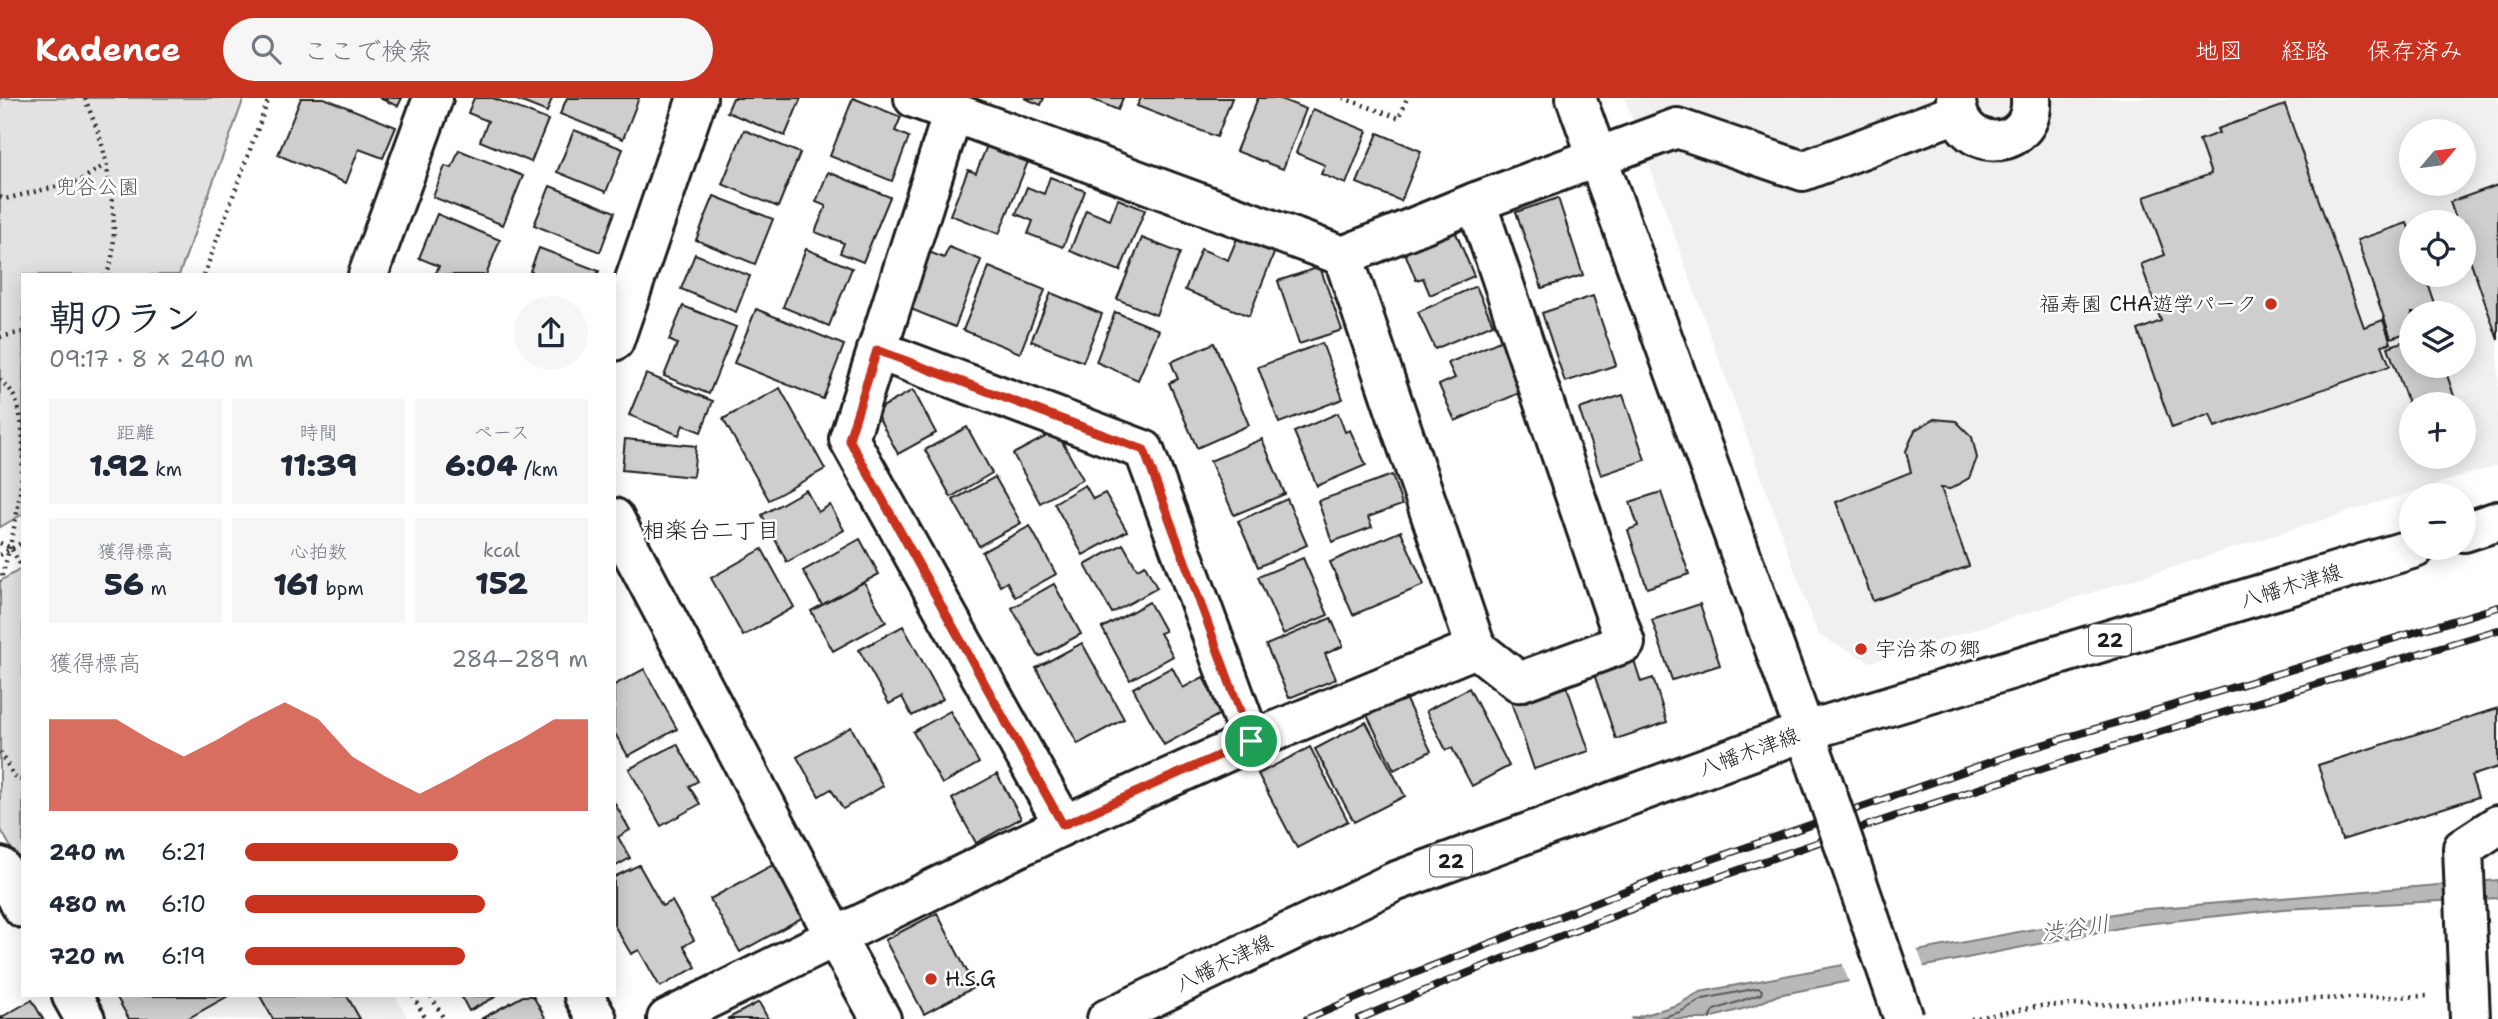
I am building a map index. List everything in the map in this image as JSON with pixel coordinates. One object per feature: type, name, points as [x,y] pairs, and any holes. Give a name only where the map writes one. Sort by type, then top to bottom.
[{"type":"street","points":[[369,273],[433,98]]},
{"type":"street","points":[[616,335],[697,98]]},
{"type":"street","points":[[914,98],[1343,256],[1476,202],[1677,128],[1803,171],[1956,105],[1964,126],[1975,136],[1988,141],[2004,140],[2017,134],[2027,122],[2031,98]]},
{"type":"street","points":[[1576,98],[1806,731],[1904,1019]]},
{"type":"street","points":[[953,112],[849,439],[1063,825]]},
{"type":"street","points":[[1343,256],[1476,649],[1519,682],[1625,643],[1476,202]]},
{"type":"street","points":[[877,350],[1144,450],[1251,741]]},
{"type":"street","points":[[616,522],[881,1019]]},
{"type":"street","points":[[2476,528],[2498,522]]},
{"type":"street","name":"八幡木津線","points":[[1107,1019],[1394,882],[1806,731],[2399,553]]},
{"type":"street","points":[[667,1019],[1063,825],[1251,741],[1476,649]]},
{"type":"street","points":[[2479,1003],[2466,932],[2463,848],[2498,825]]},
{"type":"street","points":[[0,867],[21,904]]},
{"type":"street","points":[[73,997],[85,1019]]},
{"type":"street","points":[[585,997],[597,1019]]},
{"type":"path","points":[[85,98],[102,144],[114,219],[113,247],[107,273]]},
{"type":"path","points":[[205,273],[269,98]]},
{"type":"path","points":[[1342,98],[1399,118],[1407,98]]},
{"type":"path","points":[[0,197],[5,199],[79,181],[106,165]]},
{"type":"path","points":[[0,337],[21,332]]},
{"type":"path","points":[[0,379],[11,391],[21,420]]},
{"type":"path","points":[[0,581],[11,548],[21,482]]},
{"type":"path","points":[[0,543],[11,548],[21,566]]},
{"type":"path","points":[[0,555],[21,543]]},
{"type":"path","points":[[0,752],[16,779],[21,780]]},
{"type":"path","points":[[414,997],[426,1019]]},
{"type":"path","points":[[432,997],[444,1019]]},
{"type":"path","points":[[1971,1019],[2040,1006],[2479,1003]]},
{"type":"shaded area","points":[[1625,98],[2498,98],[2498,465],[2441,483],[2399,483],[2399,496],[1871,662],[1818,635]]},
{"type":"shaded area","points":[[95,997],[396,997],[408,1019],[107,1019]]},
{"type":"green space","name":"兜谷公園","points":[[0,98],[244,98],[180,273],[21,273],[21,515],[0,527]]},
{"type":"green space","points":[[21,569],[21,865],[0,828],[0,581]]},
{"type":"water","name":"渋谷川","points":[[2498,880],[2498,898],[2283,909],[2135,925],[1778,995],[1753,1006],[1706,1019],[1631,1019],[1677,1005],[1700,992],[2135,910]]},
{"type":"pier","points":[[1917,948],[1925,970],[1850,985],[1842,962]]},
{"type":"building","points":[[301,98],[324,98],[396,127],[383,158],[359,149],[346,183],[278,155]]},
{"type":"building","points":[[379,98],[402,98],[398,106]]},
{"type":"building","points":[[474,98],[493,98],[548,120],[531,162],[480,141],[488,121],[468,113]]},
{"type":"building","points":[[512,98],[552,98],[547,112]]},
{"type":"building","points":[[567,98],[639,98],[623,139],[560,114]]},
{"type":"building","points":[[733,98],[801,98],[785,136],[727,112]]},
{"type":"building","points":[[853,98],[901,117],[895,131],[909,137],[892,181],[830,156]]},
{"type":"building","points":[[1024,98],[1044,98],[1041,105]]},
{"type":"building","points":[[1089,98],[1123,98],[1118,110]]},
{"type":"building","points":[[1141,98],[1232,98],[1217,137],[1137,106]]},
{"type":"building","points":[[1258,98],[1278,98],[1306,109],[1283,169],[1236,151]]},
{"type":"building","points":[[2285,105],[2364,327],[2383,320],[2391,343],[2382,345],[2390,366],[2215,427],[2210,414],[2172,428],[2138,330],[2161,321],[2141,264],[2165,255],[2144,197],[2211,174],[2199,140],[2219,133],[2217,129]]},
{"type":"building","points":[[1313,109],[1367,131],[1346,184],[1321,174],[1325,165],[1296,153]]},
{"type":"building","points":[[574,130],[623,149],[606,192],[557,172]]},
{"type":"building","points":[[744,130],[800,153],[778,207],[722,184]]},
{"type":"building","points":[[1378,133],[1421,151],[1401,201],[1357,183]]},
{"type":"building","points":[[988,143],[1029,159],[999,234],[950,215],[968,170],[976,173]]},
{"type":"building","points":[[459,150],[523,176],[503,225],[433,197],[445,166],[452,168]]},
{"type":"building","points":[[828,172],[890,197],[863,262],[840,253],[844,243],[815,232],[826,206],[816,202]]},
{"type":"building","points":[[1050,177],[1085,191],[1063,247],[1028,234],[1033,221],[1016,214],[1027,187],[1044,194]]},
{"type":"building","points":[[2498,185],[2498,340],[2476,277],[2476,210],[2453,210],[2450,202],[2476,196],[2476,193]]},
{"type":"building","points":[[550,186],[615,212],[600,252],[534,225]]},
{"type":"building","points":[[714,196],[773,219],[755,264],[696,240]]},
{"type":"building","points":[[1558,198],[1583,275],[1542,288],[1516,212]]},
{"type":"building","points":[[1118,199],[1145,210],[1120,271],[1070,251],[1086,210],[1110,220]]},
{"type":"building","points":[[437,214],[500,240],[487,273],[436,273],[439,266],[419,258]]},
{"type":"building","points":[[1453,226],[1474,276],[1430,295],[1423,278],[1416,280],[1403,248]]},
{"type":"building","points":[[2399,226],[2399,287],[2429,287],[2434,301],[2399,301],[2399,335],[2391,338],[2357,240]]},
{"type":"building","points":[[1238,236],[1275,251],[1249,316],[1185,290],[1201,249],[1228,260]]},
{"type":"building","points":[[1142,238],[1180,253],[1156,315],[1117,299]]},
{"type":"building","points":[[949,247],[981,260],[955,327],[901,305],[924,250],[944,258]]},
{"type":"building","points":[[539,248],[599,271],[534,273],[530,271]]},
{"type":"building","points":[[806,249],[852,268],[829,326],[783,307]]},
{"type":"building","points":[[695,254],[750,276],[736,312],[681,289]]},
{"type":"building","points":[[989,267],[1045,290],[1020,353],[963,330]]},
{"type":"building","points":[[1320,267],[1342,330],[1299,344],[1278,281]]},
{"type":"building","points":[[1476,286],[1493,324],[1435,349],[1418,312]]},
{"type":"building","points":[[1051,293],[1102,314],[1083,362],[1031,341]]},
{"type":"building","points":[[1593,296],[1616,365],[1565,382],[1542,313]]},
{"type":"building","points":[[683,306],[736,327],[709,394],[664,376],[677,344],[669,340]]},
{"type":"building","points":[[756,309],[844,345],[823,399],[734,363]]},
{"type":"building","points":[[1115,312],[1159,330],[1138,380],[1096,362]]},
{"type":"building","points":[[1502,340],[1524,391],[1455,421],[1439,385],[1455,378],[1448,363]]},
{"type":"building","points":[[1214,343],[1249,425],[1197,448],[1169,383],[1178,379],[1171,362]]},
{"type":"building","points":[[1322,343],[1343,399],[1279,423],[1258,367]]},
{"type":"building","points":[[2399,343],[2399,378],[2388,347]]},
{"type":"building","points":[[646,374],[713,401],[701,432],[683,425],[679,435],[629,415]]},
{"type":"building","points":[[2399,378],[2448,378],[2453,392],[2404,392]]},
{"type":"building","points":[[780,388],[825,469],[769,500],[723,419]]},
{"type":"building","points":[[913,390],[936,433],[898,454],[875,411]]},
{"type":"building","points":[[1623,395],[1645,460],[1601,475],[1579,409]]},
{"type":"building","points":[[1338,413],[1345,432],[1350,430],[1366,465],[1317,486],[1294,432]]},
{"type":"building","points":[[1934,419],[1956,421],[1972,437],[1977,458],[1969,478],[1950,489],[1941,488],[1969,566],[1873,601],[1836,502],[1911,472],[1906,451],[1915,430]]},
{"type":"building","points":[[967,427],[992,473],[951,497],[925,450]]},
{"type":"building","points":[[1056,431],[1083,479],[1040,503],[1013,454]]},
{"type":"building","points":[[625,439],[696,446],[693,477],[622,470]]},
{"type":"building","points":[[1262,439],[1285,494],[1234,515],[1210,461]]},
{"type":"building","points":[[1392,475],[1402,505],[1368,517],[1372,527],[1332,542],[1318,501]]},
{"type":"building","points":[[995,477],[1021,523],[979,546],[953,500]]},
{"type":"building","points":[[1085,485],[1093,499],[1105,493],[1127,531],[1083,555],[1054,503]]},
{"type":"building","points":[[806,490],[818,512],[830,505],[844,530],[787,562],[762,515]]},
{"type":"building","points":[[1661,492],[1689,574],[1647,588],[1628,530],[1638,526],[1630,502]]},
{"type":"building","points":[[1287,499],[1307,545],[1258,567],[1238,521]]},
{"type":"building","points":[[1030,526],[1056,574],[1015,597],[1007,582],[1000,586],[982,552]]},
{"type":"building","points":[[1401,531],[1424,585],[1353,615],[1330,562]]},
{"type":"building","points":[[860,539],[879,574],[822,605],[803,571]]},
{"type":"building","points":[[1123,544],[1137,569],[1145,565],[1157,588],[1112,613],[1085,565]]},
{"type":"building","points":[[762,549],[794,607],[743,636],[711,578]]},
{"type":"building","points":[[1303,558],[1328,615],[1283,634],[1258,577]]},
{"type":"building","points":[[864,582],[886,622],[833,651],[811,611]]},
{"type":"building","points":[[1054,584],[1081,634],[1039,657],[1012,608]]},
{"type":"building","points":[[1149,602],[1165,631],[1160,633],[1173,656],[1130,680],[1102,628]]},
{"type":"building","points":[[1700,604],[1720,665],[1672,680],[1652,620]]},
{"type":"building","points":[[1331,618],[1343,646],[1325,654],[1336,679],[1289,698],[1266,645]]},
{"type":"building","points":[[903,626],[943,699],[912,716],[902,697],[889,704],[859,650]]},
{"type":"building","points":[[1082,643],[1124,719],[1078,744],[1036,668]]},
{"type":"building","points":[[1634,660],[1641,682],[1653,678],[1667,722],[1616,739],[1594,674]]},
{"type":"building","points":[[1172,667],[1183,688],[1203,677],[1222,713],[1164,745],[1133,688]]},
{"type":"building","points":[[644,669],[677,729],[628,756],[616,735],[616,684]]},
{"type":"building","points":[[1564,678],[1589,751],[1534,769],[1509,696]]},
{"type":"building","points":[[1469,688],[1509,766],[1472,786],[1452,748],[1446,750],[1426,711]]},
{"type":"building","points":[[1404,696],[1431,751],[1394,770],[1367,715]]},
{"type":"building","points":[[2498,708],[2498,767],[2471,776],[2478,797],[2342,840],[2318,765]]},
{"type":"building","points":[[950,711],[979,763],[942,784],[913,732]]},
{"type":"building","points":[[1366,722],[1405,796],[1354,822],[1315,749]]},
{"type":"building","points":[[851,727],[883,786],[843,809],[831,789],[819,796],[797,757]]},
{"type":"building","points":[[677,744],[698,781],[689,786],[700,804],[661,826],[629,769]]},
{"type":"building","points":[[1310,747],[1348,821],[1297,848],[1258,774]]},
{"type":"building","points":[[997,774],[1021,818],[976,843],[952,799]]},
{"type":"building","points":[[616,806],[630,830],[618,837],[630,858],[616,866]]},
{"type":"building","points":[[778,862],[807,915],[740,952],[710,899]]},
{"type":"building","points":[[639,865],[662,906],[672,901],[694,940],[684,946],[696,967],[660,987],[639,950],[631,954],[616,928],[616,876]]},
{"type":"building","points":[[937,913],[975,987],[924,1014],[885,940]]},
{"type":"building","points":[[117,997],[226,997],[187,1019],[129,1019]]},
{"type":"building","points":[[261,997],[348,997],[360,1019],[273,1019]]},
{"type":"building","points":[[462,997],[495,997],[469,1011]]},
{"type":"building","points":[[521,997],[534,997],[546,1019],[481,1019]]},
{"type":"building","points":[[32,1000],[43,1019],[0,1019],[0,1018]]},
{"type":"building","points":[[759,1002],[768,1019],[727,1019]]},
{"type":"railway","points":[[1307,1019],[1417,972],[1658,878],[2019,752],[2498,607]]},
{"type":"railway","points":[[1359,1019],[1638,906],[1780,855],[2066,761],[2498,630]]},
{"type":"place","name":"福寿園 CHA遊学パーク","points":[[2271,304]]},
{"type":"place","name":"宇治茶の郷","points":[[1861,649]]},
{"type":"place","name":"H.S.G","points":[[931,979]]},
{"type":"district","name":"相楽台二丁目","points":[[711,530]]},
{"type":"route","points":[[877,350],[1144,450],[1251,741],[1063,825],[849,439],[877,350]]}]
